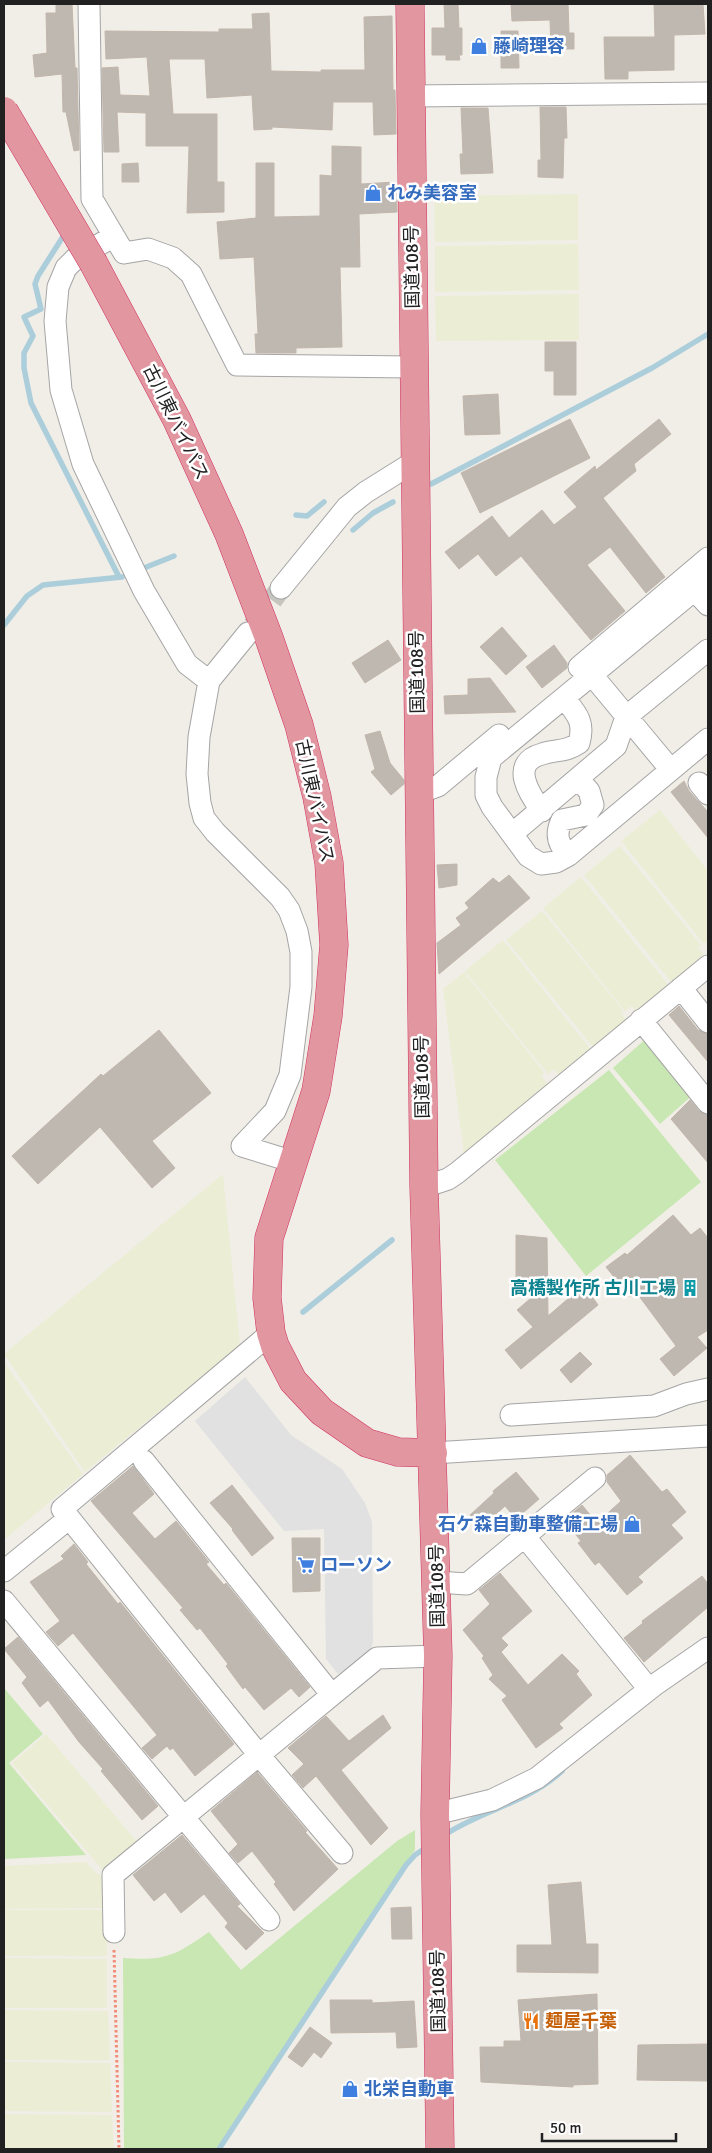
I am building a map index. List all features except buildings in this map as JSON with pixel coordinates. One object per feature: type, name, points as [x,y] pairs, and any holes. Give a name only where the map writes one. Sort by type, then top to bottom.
[{"type":"highway","name":"国道108号","points":[[410,4],[424,1188],[437,1582],[436,1833],[440,2149]]},
{"type":"highway","name":"古川東バイパス","points":[[4,111],[94,264],[177,420],[228,534],[269,638],[299,725],[317,796],[329,863],[334,945],[328,1016],[316,1091],[269,1238],[266,1298],[271,1333],[275,1346],[293,1381],[322,1412],[366,1443],[398,1452],[434,1453]]},
{"type":"street","points":[[88,4],[92,199],[124,253],[148,250],[173,258],[191,274],[237,365],[413,367]]},
{"type":"street","points":[[411,96],[708,93]]},
{"type":"street","points":[[114,236],[75,259],[66,268],[58,287],[55,320],[61,390],[83,464],[144,591],[187,664],[209,681]]},
{"type":"street","points":[[282,588],[347,507],[366,492],[414,462]]},
{"type":"street","points":[[708,558],[699,588],[491,758],[486,777],[486,795],[492,807],[528,856],[541,864],[556,862],[569,855],[708,739]]},
{"type":"street","points":[[419,793],[438,786],[699,588]]},
{"type":"street","points":[[248,634],[209,681],[199,737],[197,774],[204,818],[214,832],[280,897],[289,910],[297,931],[301,952],[301,987],[290,1075],[275,1111],[242,1146],[294,1162]]},
{"type":"street","points":[[512,834],[542,811],[616,746],[626,717],[708,650]]},
{"type":"street","points":[[592,675],[670,770]]},
{"type":"street","points":[[542,811],[529,794],[524,778],[526,765],[532,757],[544,753],[569,750],[579,743],[582,732],[581,722],[564,698]]},
{"type":"street","points":[[569,855],[561,848],[557,838],[562,820],[586,815],[593,804],[590,791],[578,779]]},
{"type":"street","points":[[424,1188],[448,1179],[457,1173],[646,1027],[687,994],[708,966]]},
{"type":"street","points":[[687,994],[708,1022]]},
{"type":"street","points":[[646,1027],[708,1103]]},
{"type":"street","points":[[271,1333],[62,1509],[68,1519],[259,1754],[342,1853]]},
{"type":"street","points":[[511,1415],[654,1406],[686,1394],[708,1389]]},
{"type":"street","points":[[434,1453],[708,1436]]},
{"type":"street","points":[[144,1460],[332,1694]]},
{"type":"street","points":[[437,1582],[467,1584],[595,1478]]},
{"type":"street","points":[[4,1571],[68,1519]]},
{"type":"street","points":[[525,1537],[649,1689]]},
{"type":"street","points":[[4,1601],[269,1920]]},
{"type":"street","points":[[436,1833],[492,1800],[537,1778],[649,1689],[708,1648]]},
{"type":"street","points":[[114,1932],[113,1875],[376,1658],[438,1656]]},
{"type":"path","points":[[114,1932],[119,2149]]},
{"type":"green space","points":[[578,194],[578,240],[435,242],[434,196]]},
{"type":"green space","points":[[578,244],[579,290],[435,292],[435,246]]},
{"type":"green space","points":[[579,294],[579,340],[436,341],[435,296]]},
{"type":"green space","points":[[660,810],[708,871],[708,940],[704,944],[621,841]]},
{"type":"green space","points":[[620,846],[701,945],[698,948],[705,956],[672,983],[584,875]]},
{"type":"green space","points":[[581,877],[670,987],[638,1013],[632,1006],[625,1011],[543,908]]},
{"type":"green space","points":[[542,911],[623,1010],[621,1013],[627,1021],[594,1048],[506,940]]},
{"type":"green space","points":[[503,940],[592,1051],[560,1077],[554,1069],[548,1074],[465,971]]},
{"type":"green space","points":[[464,972],[544,1072],[542,1077],[549,1086],[464,1155],[443,989]]},
{"type":"green space","points":[[649,1036],[695,1093],[660,1124],[613,1068]]},
{"type":"green space","points":[[609,1070],[701,1182],[586,1276],[495,1160]]},
{"type":"green space","points":[[223,1174],[240,1345],[85,1472],[4,1354]]},
{"type":"green space","points":[[4,1362],[83,1474],[4,1540]]},
{"type":"green space","points":[[4,1688],[43,1734],[9,1763],[86,1855],[4,1859]]},
{"type":"green space","points":[[46,1734],[139,1844],[105,1873],[12,1763]]},
{"type":"green space","points":[[415,1830],[415,1850],[216,2149],[124,2149],[123,1958],[150,1959],[169,1955],[187,1947],[209,1932],[241,1970],[397,1841]]},
{"type":"green space","points":[[86,1862],[95,1872],[102,1876],[107,1908],[4,1909],[4,1866]]},
{"type":"green space","points":[[4,1910],[107,1910],[107,1956],[4,1956]]},
{"type":"green space","points":[[4,1958],[107,1959],[107,2008],[4,2008]]},
{"type":"green space","points":[[4,2010],[108,2011],[110,2060],[4,2060]]},
{"type":"green space","points":[[4,2062],[110,2063],[112,2112],[4,2111]]},
{"type":"green space","points":[[4,2114],[112,2115],[114,2149],[4,2149]]},
{"type":"shaded area","points":[[245,1377],[291,1435],[342,1469],[365,1503],[372,1522],[373,1642],[369,1656],[338,1674],[326,1659],[324,1529],[284,1531],[195,1421]]},
{"type":"waterway","points":[[64,235],[35,284],[41,309],[24,317],[33,336],[24,353],[24,368],[31,403],[119,577]]},
{"type":"waterway","points":[[431,484],[652,368],[708,334]]},
{"type":"waterway","points":[[296,515],[307,516],[324,502]]},
{"type":"waterway","points":[[353,530],[373,513],[393,502]]},
{"type":"waterway","points":[[144,568],[174,556]]},
{"type":"waterway","points":[[4,625],[27,596],[43,585],[122,577]]},
{"type":"waterway","points":[[303,1312],[392,1240]]},
{"type":"waterway","points":[[443,1836],[534,1791],[562,1771]]},
{"type":"waterway","points":[[219,2149],[406,1865],[415,1855],[427,1847]]},
{"type":"tunnel","points":[[253,626],[281,588]]},
{"type":"place","name":"藤崎理容","points":[[479,46]]},
{"type":"place","name":"れみ美容室","points":[[373,193]]},
{"type":"place","name":"高橋製作所 古川工場","points":[[690,1288]]},
{"type":"place","name":"石ケ森自動車整備工場","points":[[632,1524]]},
{"type":"place","name":"ローソン","points":[[306,1565]]},
{"type":"place","name":"麺屋千葉","points":[[531,2021]]},
{"type":"place","name":"北栄自動車","points":[[350,2089]]}]
